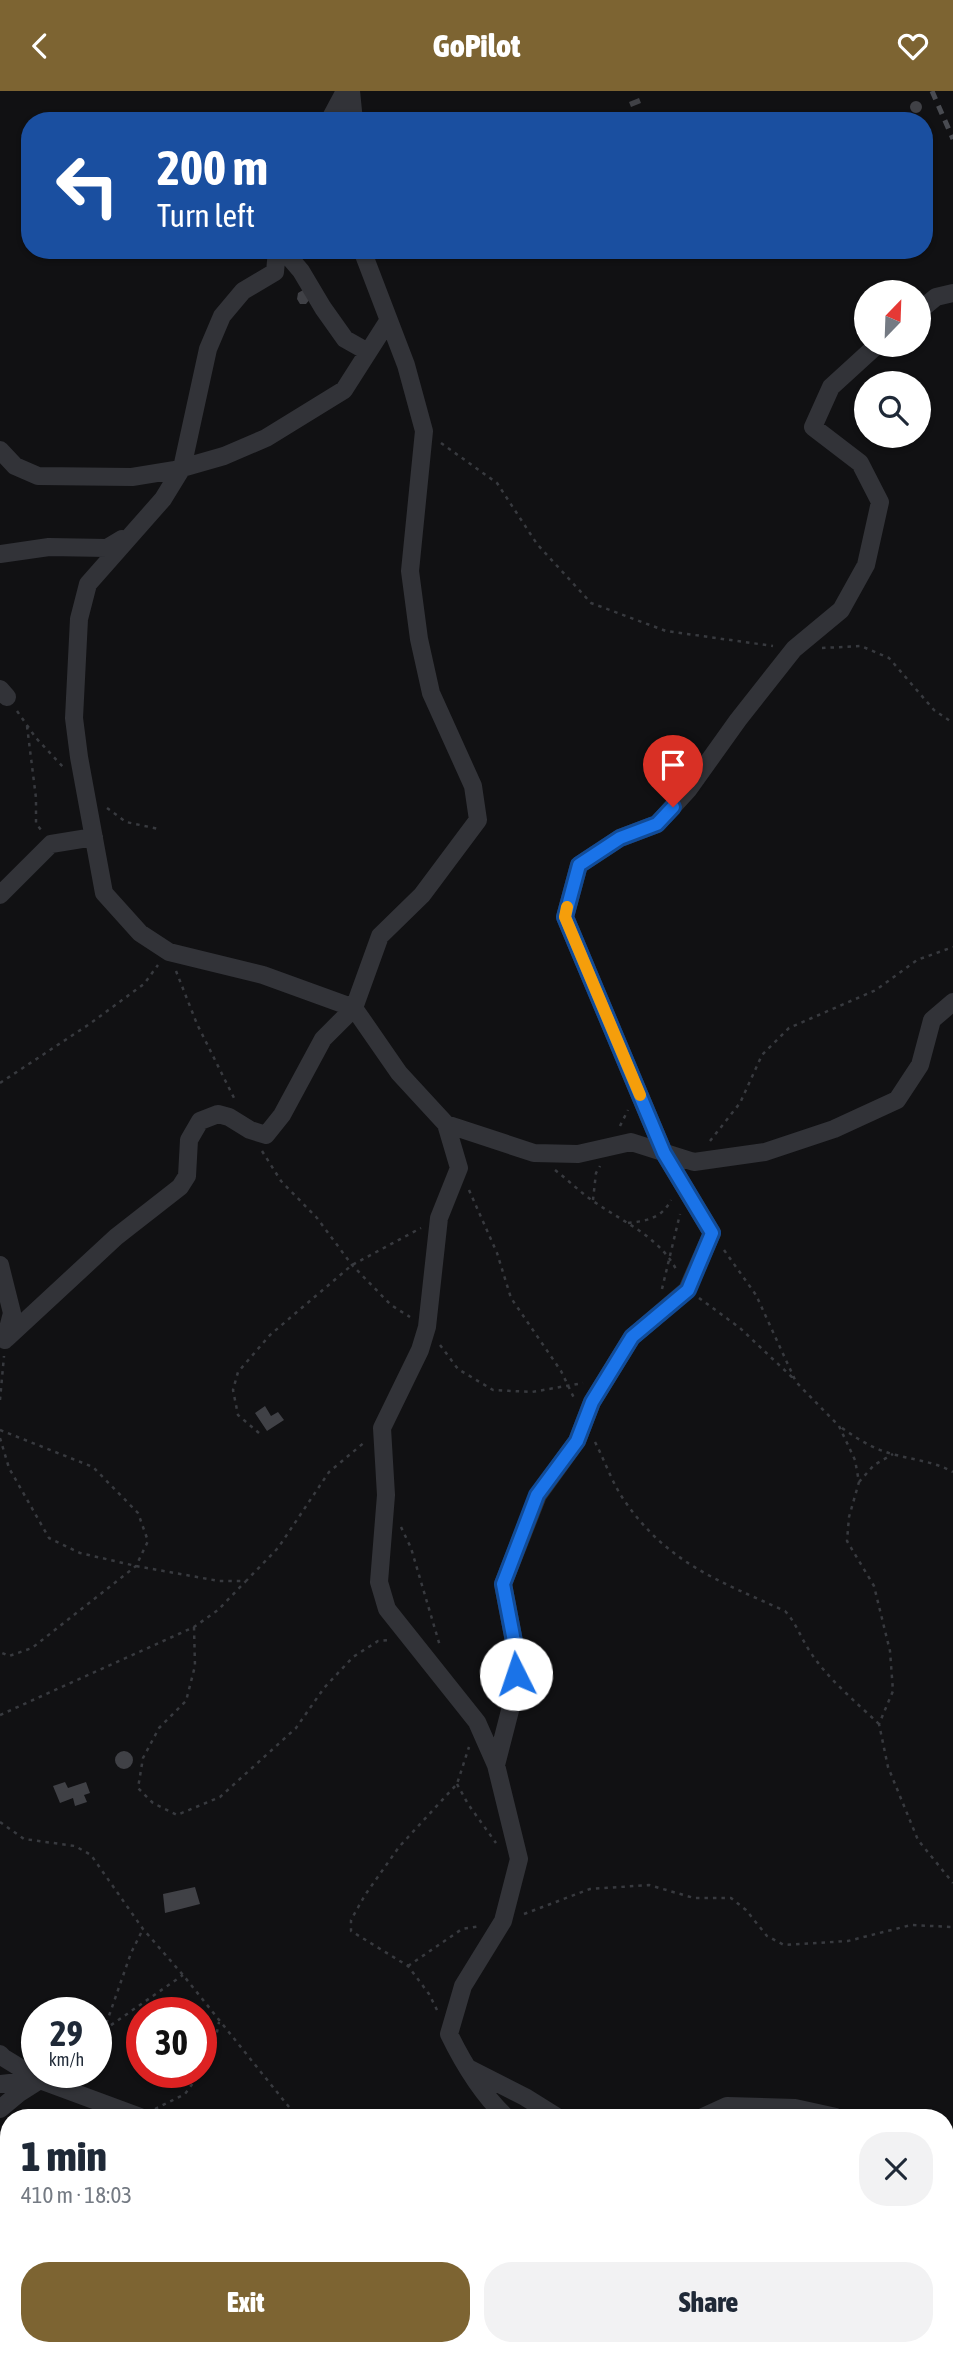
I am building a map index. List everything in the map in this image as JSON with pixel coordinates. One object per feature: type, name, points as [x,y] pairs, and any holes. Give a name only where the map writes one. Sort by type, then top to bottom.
[{"type":"street","points":[[334,112],[345,91]]},
{"type":"street","points":[[351,91],[353,112]]},
{"type":"street","points":[[276,259],[275,272],[243,291],[222,316],[208,349],[182,468],[163,499],[88,584],[79,619],[74,718],[104,893],[141,933],[169,952],[263,975],[354,1008],[399,1073],[446,1124],[459,1168],[439,1218],[427,1327],[420,1350],[382,1428],[386,1495],[379,1583],[387,1609],[477,1722],[496,1765],[519,1859],[503,1921],[463,1986],[449,2034],[465,2066],[497,2109]]},
{"type":"street","points":[[291,259],[345,339],[368,352]]},
{"type":"street","points":[[3,1342],[116,1237],[180,1187],[187,1176],[190,1140],[200,1121],[218,1114],[229,1117],[250,1131],[266,1135],[282,1115],[323,1039],[354,1008],[380,936],[422,895],[478,820],[473,786],[431,693],[419,639],[410,571],[424,431],[406,365],[365,259]]},
{"type":"street","points":[[931,301],[936,297],[953,293]]},
{"type":"street","points":[[3,456],[15,466],[38,476],[132,477],[182,468],[224,456],[266,439],[344,390],[388,321]]},
{"type":"street","points":[[496,1765],[515,1691],[517,1657],[503,1584],[537,1495],[577,1441],[592,1402],[632,1337],[688,1290],[712,1233],[664,1153],[565,917],[579,865],[620,838],[657,824],[688,790],[794,649],[841,610],[866,565],[880,502],[860,463],[813,427],[831,387],[864,357]]},
{"type":"street","points":[[0,554],[49,547],[107,548],[134,532]]},
{"type":"street","points":[[0,895],[51,844],[94,837]]},
{"type":"street","points":[[446,1124],[534,1153],[578,1154],[631,1142],[694,1162],[765,1152],[834,1129],[897,1100],[920,1065],[932,1020],[953,1002]]},
{"type":"street","points":[[0,1265],[12,1313],[3,1342]]},
{"type":"street","points":[[0,2054],[21,2069]]},
{"type":"street","points":[[465,2066],[544,2109]]},
{"type":"street","points":[[0,2084],[21,2082]]},
{"type":"street","points":[[0,2109],[27,2088]]},
{"type":"street","points":[[62,2088],[118,2109]]},
{"type":"street","points":[[720,2109],[727,2106],[800,2109]]},
{"type":"path","points":[[424,431],[497,483],[537,544],[592,603],[666,631],[794,649],[861,646],[889,658],[934,710],[953,723]]},
{"type":"path","points":[[27,724],[36,797],[36,823],[51,844]]},
{"type":"path","points":[[694,1162],[740,1103],[762,1055],[789,1028],[876,990],[917,960],[953,947]]},
{"type":"path","points":[[0,1083],[144,984],[169,952]]},
{"type":"path","points":[[169,952],[197,1024],[250,1131],[281,1181],[317,1219],[352,1265],[391,1305],[427,1327],[458,1369],[493,1389],[532,1392],[569,1387],[608,1376]]},
{"type":"path","points":[[534,1153],[593,1200],[650,1237],[670,1257],[688,1290],[740,1328],[839,1426],[865,1444],[893,1454],[929,1461],[953,1472]]},
{"type":"path","points":[[459,1168],[497,1253],[511,1298],[561,1371],[624,1499],[662,1545],[702,1573],[785,1612],[795,1622],[811,1654],[879,1724]]},
{"type":"path","points":[[628,1223],[644,1221],[661,1214],[670,1203],[676,1187],[675,1171]]},
{"type":"path","points":[[656,1316],[685,1189]]},
{"type":"path","points":[[259,1433],[238,1415],[233,1391],[238,1372],[270,1335],[352,1265],[439,1218]]},
{"type":"path","points":[[712,1233],[756,1295],[796,1382]]},
{"type":"path","points":[[0,1401],[3,1342]]},
{"type":"path","points":[[839,1426],[855,1460],[859,1482]]},
{"type":"path","points":[[0,1715],[194,1627],[218,1610],[278,1548],[329,1472],[382,1428]]},
{"type":"path","points":[[0,1430],[93,1467],[138,1513],[148,1541],[136,1566],[32,1648],[9,1655],[0,1652]]},
{"type":"path","points":[[0,1438],[9,1468],[49,1538],[80,1553],[136,1566],[219,1581],[246,1581]]},
{"type":"path","points":[[893,1454],[874,1465],[859,1482],[849,1517],[848,1541],[874,1586],[890,1651],[893,1691],[879,1724],[888,1767],[918,1840],[953,1883]]},
{"type":"path","points":[[401,1527],[411,1548],[442,1652]]},
{"type":"path","points":[[194,1627],[195,1667],[186,1701],[159,1728],[143,1758],[138,1788],[153,1803],[177,1815],[220,1797],[296,1728],[324,1688],[353,1657],[378,1641],[411,1639]]},
{"type":"path","points":[[449,2034],[429,1994],[408,1966],[351,1931],[351,1920],[399,1847],[457,1784],[469,1748],[467,1736]]},
{"type":"path","points":[[457,1784],[498,1845]]},
{"type":"path","points":[[0,1822],[24,1839],[75,1846],[91,1855],[144,1929],[290,2109]]},
{"type":"path","points":[[408,1966],[462,1929],[503,1921],[590,1889],[649,1885],[694,1898],[731,1898],[746,1910],[767,1936],[784,1945],[848,1941],[911,1925],[953,1927]]},
{"type":"path","points":[[112,2007],[131,1953],[144,1929]]},
{"type":"path","points":[[112,2024],[183,1975]]},
{"type":"path","points":[[217,2031],[219,2021]]},
{"type":"path","points":[[156,2109],[185,2094],[189,2088]]},
{"type":"building","points":[[639,98],[641,103],[631,107],[629,102]]},
{"type":"building","points":[[912,103],[920,103],[920,111],[912,111]]},
{"type":"building","points":[[303,290],[310,299],[306,304],[300,304],[298,293]]},
{"type":"building","points":[[265,1406],[271,1416],[278,1412],[284,1420],[267,1431],[255,1413]]},
{"type":"building","points":[[120,1751],[128,1751],[133,1760],[131,1767],[120,1769],[115,1764],[115,1756]]},
{"type":"building","points":[[65,1782],[68,1788],[86,1782],[90,1793],[84,1795],[87,1802],[75,1806],[73,1798],[60,1803],[53,1786]]},
{"type":"building","points":[[195,1887],[200,1904],[165,1913],[163,1894]]},
{"type":"railway","points":[[932,91],[953,139]]},
{"type":"slow traffic","points":[[567,907],[565,917],[640,1095]]},
{"type":"route","points":[[516,1674],[517,1657],[503,1584],[537,1495],[577,1441],[592,1402],[632,1337],[688,1290],[712,1233],[664,1153],[565,917],[579,865],[620,838],[657,824],[673,807]]}]
